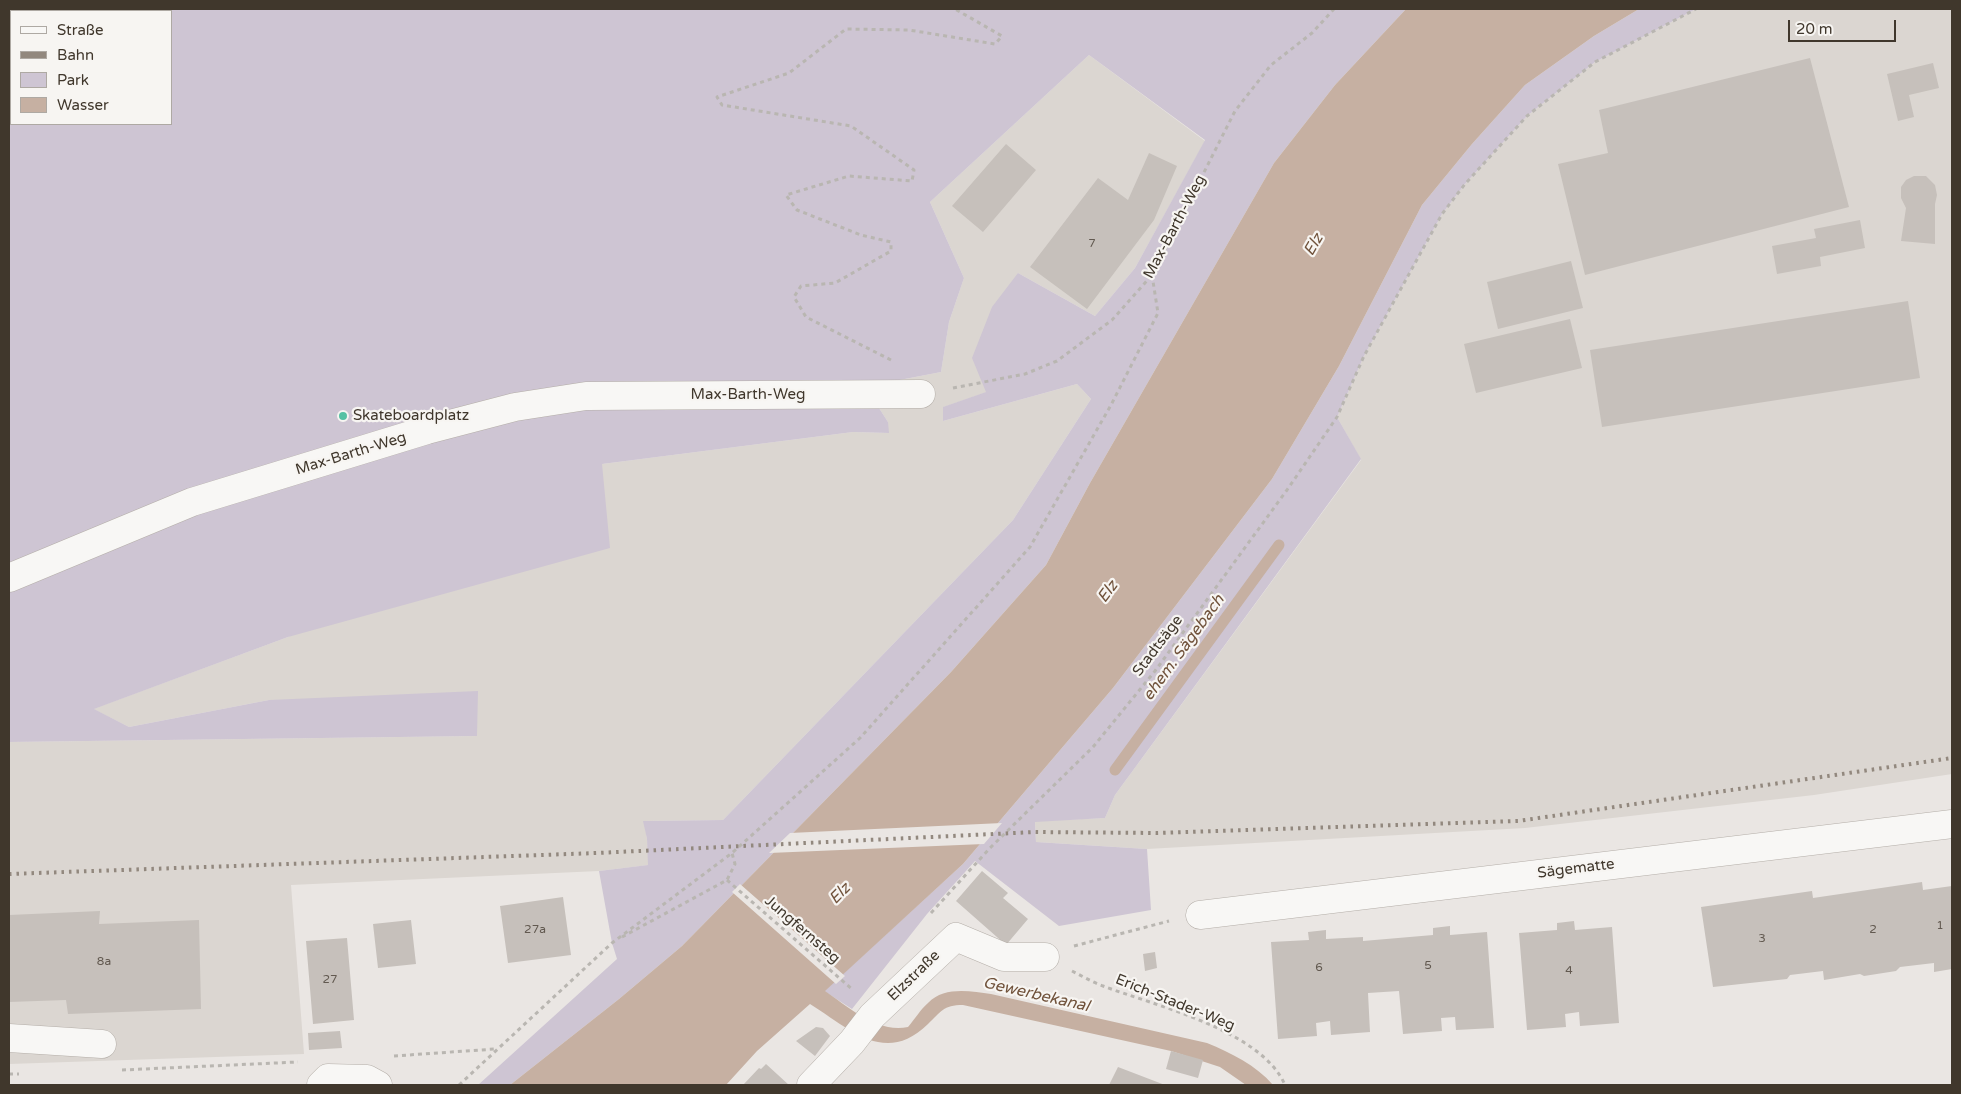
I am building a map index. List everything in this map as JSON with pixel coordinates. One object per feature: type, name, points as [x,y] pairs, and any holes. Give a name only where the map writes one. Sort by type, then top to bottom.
[{"type":"street","name":"Max-Barth-Weg","points":[[9,578],[192,502],[426,430],[515,407],[586,396],[921,394]]},
{"type":"street","name":"Sägematte","points":[[1200,915],[1952,824]]},
{"type":"street","name":"Elzstraße","points":[[811,1085],[864,1027],[956,937],[1004,957],[1045,956]]},
{"type":"street","points":[[9,1038],[102,1044]]},
{"type":"street","points":[[321,1085],[328,1078],[367,1079],[378,1085]]},
{"type":"path","points":[[921,394],[905,367],[806,316],[794,297],[801,286],[835,284],[891,251],[892,242],[861,235],[797,210],[786,195],[849,176],[912,182],[914,170],[851,126],[722,105],[717,97],[789,73],[846,29],[908,30],[995,44],[1002,36],[955,9]]},
{"type":"path","name":"Max-Barth-Weg","points":[[921,394],[1025,374],[1057,361],[1112,320],[1152,275],[1235,111],[1271,65],[1312,33],[1334,9]]},
{"type":"path","name":"Stadtsäge","points":[[928,917],[990,848],[1093,747],[1155,671],[1281,498],[1336,417],[1364,356],[1442,214],[1465,184],[1527,116],[1595,62],[1696,9]]},
{"type":"path","points":[[459,1085],[612,943],[732,853],[860,738],[1030,547],[1111,405],[1158,313],[1152,275]]},
{"type":"path","points":[[612,943],[727,880],[736,864],[732,853]]},
{"type":"path","name":"Jungfernsteg","points":[[727,880],[854,991]]},
{"type":"path","points":[[1045,956],[1155,924],[1200,915]]},
{"type":"path","name":"Erich-Stader-Weg","points":[[1045,956],[1100,985],[1223,1031],[1255,1049],[1282,1078],[1285,1085]]},
{"type":"path","points":[[388,1056],[496,1049]]},
{"type":"path","points":[[115,1070],[299,1062]]},
{"type":"path","points":[[9,1074],[28,1073]]},
{"type":"shaded area","points":[[1696,9],[1952,9],[1952,774],[1814,795],[1525,828],[1147,849],[1036,842],[1035,821],[1105,818],[1115,795],[1361,460],[1337,417],[1364,356],[1442,214],[1465,184],[1527,116],[1595,62]]},
{"type":"shaded area","points":[[1089,55],[1205,141],[1135,268],[1095,316],[1018,273],[987,392],[944,407],[943,421],[1077,384],[1091,399],[1013,520],[723,820],[644,821],[649,865],[599,871],[291,885],[304,1054],[9,1064],[9,742],[477,736],[269,700],[129,727],[93,709],[288,637],[602,464],[853,432],[888,433],[888,422],[879,408],[884,383],[941,372],[949,322],[964,278],[930,202]]},
{"type":"green space","points":[[9,9],[1406,9],[1335,85],[1274,163],[1090,483],[1046,565],[951,672],[682,946],[619,999],[510,1085],[478,1085],[617,959],[612,943],[599,871],[648,865],[647,839],[643,821],[723,820],[1013,520],[1091,399],[1077,384],[943,421],[943,407],[986,392],[972,358],[992,307],[1018,273],[1095,316],[1135,268],[1205,140],[1089,55],[930,202],[964,278],[949,322],[941,372],[884,383],[879,408],[888,422],[889,433],[853,432],[602,464],[610,548],[288,637],[94,709],[129,727],[269,700],[478,691],[477,736],[9,742]]},
{"type":"green space","points":[[1639,9],[1696,9],[1595,62],[1527,116],[1465,184],[1442,214],[1364,356],[1337,417],[1361,459],[1115,795],[1105,818],[1035,822],[1036,842],[1147,849],[1151,910],[1059,926],[975,861],[927,914],[852,1009],[824,991],[963,864],[1113,688],[1272,479],[1339,366],[1422,205],[1472,144],[1525,85],[1594,36]]},
{"type":"water","name":"Elz","points":[[1406,9],[1639,9],[1594,36],[1525,85],[1472,144],[1422,205],[1339,366],[1272,479],[1113,688],[963,864],[825,991],[864,1018],[874,1023],[896,1028],[908,1027],[925,1006],[942,994],[958,991],[991,994],[1207,1043],[1234,1055],[1259,1071],[1273,1085],[1246,1085],[1220,1067],[1171,1051],[963,1005],[951,1006],[943,1010],[912,1036],[897,1042],[882,1043],[868,1039],[839,1024],[810,1004],[757,1051],[726,1085],[510,1085],[619,999],[682,946],[951,672],[1046,565],[1090,483],[1274,163],[1335,85]]},
{"type":"pier","points":[[1002,823],[984,844],[769,853],[790,833]]},
{"type":"pier","points":[[740,884],[845,976],[836,984],[732,892]]},
{"type":"building","points":[[1810,58],[1849,207],[1585,275],[1558,164],[1608,153],[1599,110]]},
{"type":"building","points":[[1933,63],[1939,88],[1909,95],[1914,117],[1898,121],[1887,74]]},
{"type":"building","points":[[1006,144],[1036,170],[983,232],[952,206]]},
{"type":"building","points":[[1149,153],[1177,166],[1154,220],[1087,309],[1030,267],[1098,178],[1128,200]]},
{"type":"building","points":[[1914,176],[1926,176],[1935,185],[1937,195],[1935,204],[1935,244],[1901,241],[1906,208],[1901,198],[1901,187],[1906,180]]},
{"type":"building","points":[[1860,220],[1865,248],[1820,257],[1821,266],[1777,274],[1772,246],[1816,238],[1814,229]]},
{"type":"building","points":[[1571,261],[1583,308],[1498,329],[1487,282]]},
{"type":"building","points":[[1908,301],[1920,378],[1602,427],[1590,350]]},
{"type":"building","points":[[1570,319],[1582,368],[1476,393],[1464,344]]},
{"type":"building","points":[[982,871],[1008,893],[1003,898],[1028,919],[1006,945],[956,901]]},
{"type":"building","points":[[1922,882],[1923,890],[1952,886],[1952,969],[1934,972],[1934,963],[1900,967],[1896,971],[1864,976],[1860,974],[1824,980],[1823,971],[1790,975],[1787,979],[1713,987],[1701,907],[1812,891],[1813,898]]},
{"type":"building","points":[[563,897],[571,955],[508,963],[500,906]]},
{"type":"building","points":[[100,911],[99,924],[199,920],[201,1009],[68,1014],[66,1000],[9,1002],[9,915]]},
{"type":"building","points":[[411,920],[416,964],[378,968],[373,924]]},
{"type":"building","points":[[1574,921],[1575,930],[1612,927],[1619,1023],[1580,1026],[1579,1012],[1565,1014],[1566,1027],[1527,1030],[1519,933],[1557,930],[1557,923]]},
{"type":"building","points":[[1450,926],[1450,935],[1487,932],[1494,1028],[1456,1030],[1455,1017],[1441,1018],[1442,1031],[1403,1034],[1399,991],[1368,993],[1370,1032],[1331,1035],[1330,1021],[1316,1023],[1317,1036],[1278,1039],[1271,942],[1309,940],[1308,932],[1326,930],[1326,939],[1363,937],[1363,941],[1433,935],[1433,928]]},
{"type":"building","points":[[347,938],[354,1020],[313,1024],[306,941]]},
{"type":"building","points":[[1155,952],[1157,968],[1145,971],[1143,954]]},
{"type":"building","points":[[816,1027],[823,1028],[830,1036],[815,1056],[796,1041]]},
{"type":"building","points":[[340,1031],[342,1048],[309,1050],[308,1033]]},
{"type":"building","points":[[1171,1051],[1203,1060],[1198,1078],[1166,1069]]},
{"type":"building","points":[[766,1064],[789,1085],[743,1085],[759,1068],[761,1069]]},
{"type":"building","points":[[1118,1067],[1165,1085],[1109,1085]]},
{"type":"waterway","name":"ehem. Sägebach","points":[[1115,770],[1279,545]]},
{"type":"railway","points":[[9,874],[597,853],[1035,832],[1156,833],[1518,821],[1952,758]]},
{"type":"place","name":"Skateboardplatz","points":[[343,416]]},
{"type":"water label","name":"Gewerbekanal","points":[[1036,995]]}]
